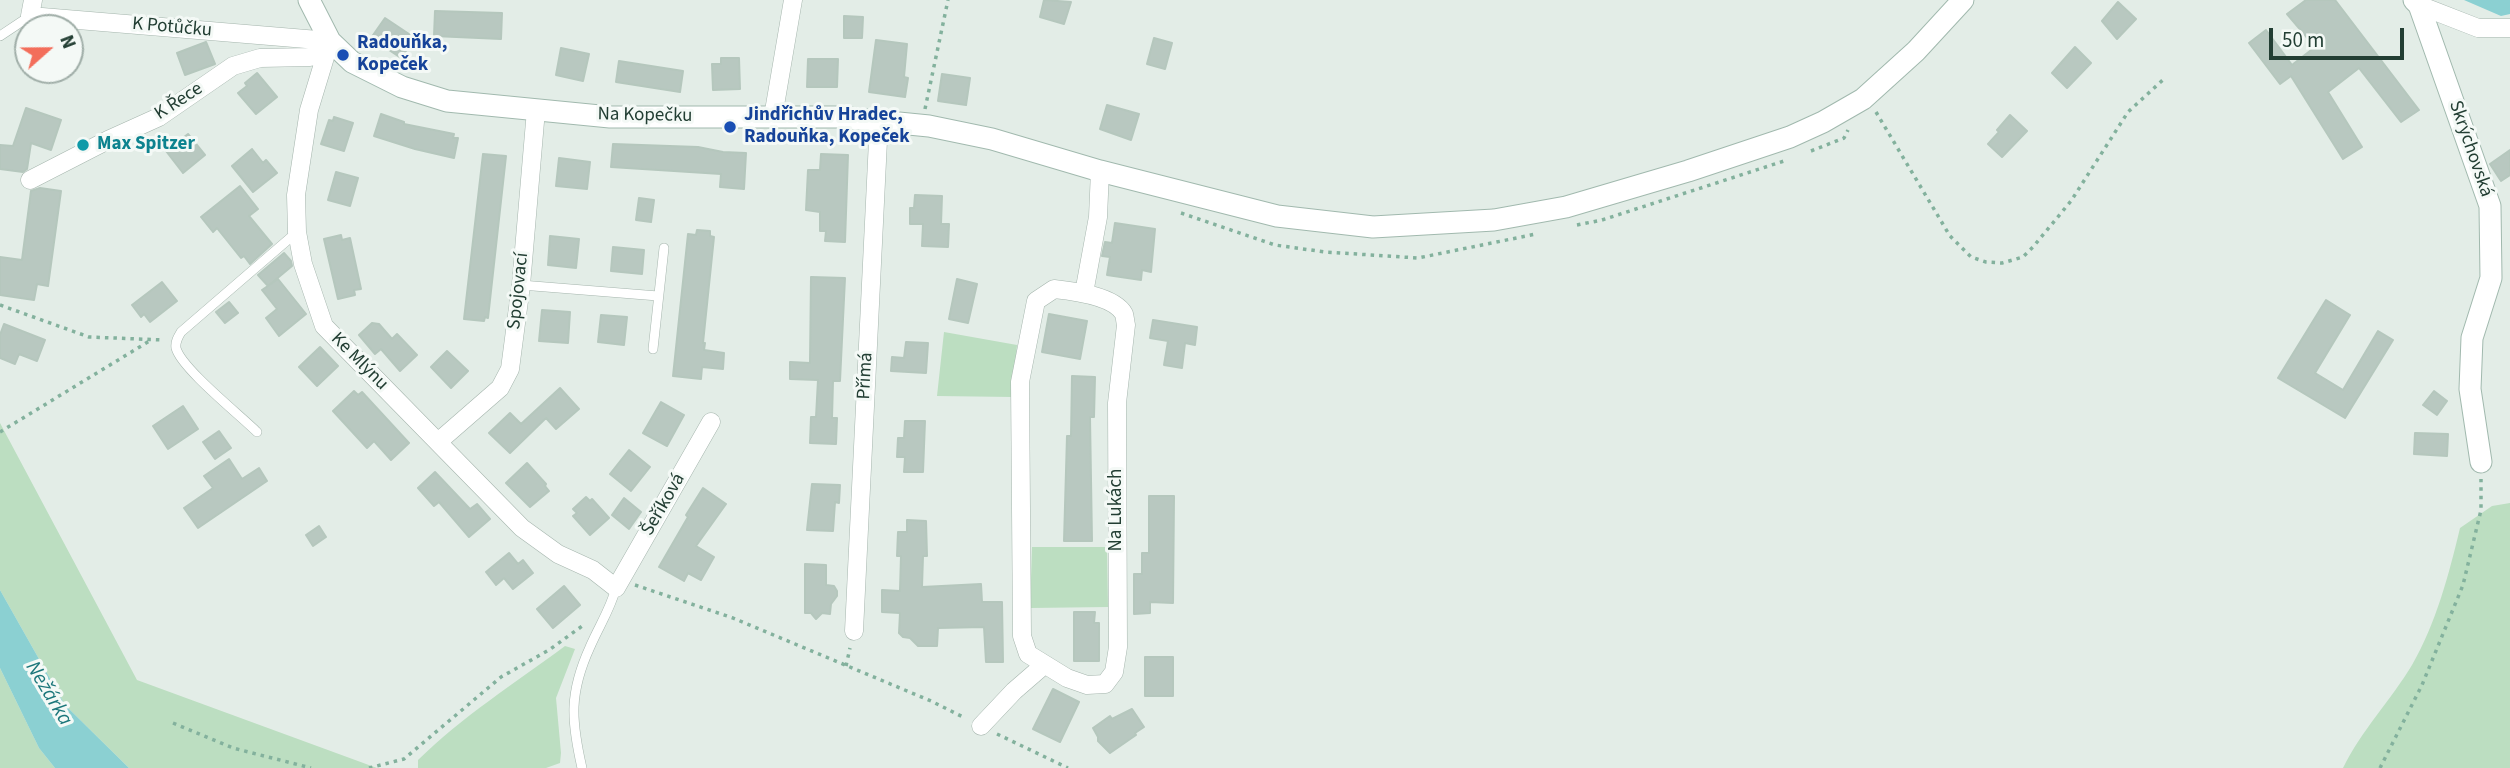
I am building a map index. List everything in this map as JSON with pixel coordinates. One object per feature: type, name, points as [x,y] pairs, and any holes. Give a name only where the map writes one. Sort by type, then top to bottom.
[{"type":"street","name":"Na Kopečku","points":[[309,0],[330,41],[352,62],[402,87],[447,101],[610,117],[774,117],[879,120],[922,125],[992,139],[1100,172],[1278,216],[1373,227],[1494,220],[1566,206],[1790,138],[1863,99],[1916,51],[1963,0]]},
{"type":"street","points":[[774,117],[793,0]]},
{"type":"street","points":[[2417,2],[2478,28],[2510,27]]},
{"type":"street","name":"Skrýchovská","points":[[2417,2],[2490,206],[2491,278],[2472,338],[2470,389],[2481,462]]},
{"type":"street","name":"K Potůčku","points":[[31,8],[330,41]]},
{"type":"street","name":"K Řece","points":[[30,180],[159,117],[233,66],[260,58],[310,57],[330,41]]},
{"type":"street","name":"Ke Mlýnu","points":[[330,41],[309,110],[296,195],[297,232],[303,264],[324,326],[522,528],[558,555],[618,584]]},
{"type":"street","name":"Spojovací","points":[[438,442],[500,388],[510,369],[521,285],[536,110]]},
{"type":"street","name":"Přímá","points":[[854,631],[879,120]]},
{"type":"street","points":[[1084,293],[1098,217],[1100,172]]},
{"type":"street","name":"Na Lukách","points":[[1054,289],[1084,293],[1113,304],[1123,313],[1126,325],[1117,403],[1118,647],[1114,672],[1105,684],[1087,685],[1067,678],[1028,654],[1022,636],[1020,382],[1036,301],[1054,289]]},
{"type":"street","name":"Šeříková","points":[[618,584],[711,422]]},
{"type":"street","points":[[981,726],[1014,691],[1044,665]]},
{"type":"lane","points":[[0,36],[13,29],[31,8]]},
{"type":"lane","points":[[257,432],[184,363],[176,348],[176,342],[181,332],[297,232]]},
{"type":"lane","points":[[653,349],[664,248]]},
{"type":"lane","points":[[521,285],[658,296]]},
{"type":"lane","points":[[582,768],[572,708],[578,678],[618,584]]},
{"type":"path","points":[[922,125],[948,0]]},
{"type":"path","points":[[1863,99],[1880,116],[1950,236],[1972,257],[1986,262],[2002,263],[2023,257],[2033,247],[2071,201],[2128,112],[2166,77]]},
{"type":"path","points":[[0,305],[89,337],[153,339],[0,432]]},
{"type":"path","points":[[2380,768],[2421,685],[2463,585],[2481,510],[2481,462]]},
{"type":"path","points":[[618,584],[654,589],[733,618],[930,701],[1068,768]]},
{"type":"path","points":[[369,768],[404,759],[501,677],[549,650],[610,608]]},
{"type":"path","points":[[173,723],[233,748],[310,768]]},
{"type":"green space","points":[[944,332],[1017,345],[1013,397],[937,396]]},
{"type":"green space","points":[[0,423],[137,680],[377,768],[129,768],[65,705],[0,590]]},
{"type":"green space","points":[[2510,503],[2510,768],[2343,768],[2358,741],[2404,678],[2421,649],[2441,598],[2460,528],[2492,506]]},
{"type":"green space","points":[[1032,547],[1107,547],[1108,607],[1030,608]]},
{"type":"green space","points":[[565,646],[575,649],[556,698],[560,763],[546,768],[418,768],[418,760],[453,729]]},
{"type":"green space","points":[[0,668],[39,748],[55,768],[0,768]]},
{"type":"water","points":[[2464,0],[2510,0],[2510,14],[2501,16]]},
{"type":"water","name":"Nežárka","points":[[0,590],[65,705],[129,768],[55,768],[39,748],[0,668]]},
{"type":"building","points":[[1044,0],[1071,2],[1064,24],[1040,17]]},
{"type":"building","points":[[2306,0],[2335,0],[2419,110],[2401,122],[2359,68],[2328,92],[2362,147],[2343,159],[2291,76],[2280,84],[2249,43],[2266,30],[2292,65],[2315,47],[2287,14]]},
{"type":"building","points":[[2118,2],[2136,19],[2117,39],[2102,21]]},
{"type":"building","points":[[435,11],[502,13],[501,39],[434,36]]},
{"type":"building","points":[[844,16],[863,17],[862,38],[844,38]]},
{"type":"building","points":[[385,18],[415,38],[401,58],[371,38]]},
{"type":"building","points":[[1154,38],[1172,43],[1165,69],[1147,64]]},
{"type":"building","points":[[876,40],[907,44],[904,77],[908,78],[905,97],[869,92]]},
{"type":"building","points":[[206,42],[215,64],[185,75],[177,53]]},
{"type":"building","points":[[2075,47],[2091,63],[2067,88],[2052,73]]},
{"type":"building","points":[[561,48],[589,54],[583,81],[556,75]]},
{"type":"building","points":[[721,58],[739,58],[740,89],[713,90],[712,64],[721,64]]},
{"type":"building","points":[[808,59],[838,59],[837,87],[807,87]]},
{"type":"building","points":[[619,61],[683,71],[680,92],[616,82]]},
{"type":"building","points":[[257,73],[277,97],[256,114],[238,93]]},
{"type":"building","points":[[942,74],[970,78],[966,105],[938,101]]},
{"type":"building","points":[[1107,105],[1139,114],[1131,140],[1100,129]]},
{"type":"building","points":[[26,108],[61,120],[51,150],[31,143],[27,169],[23,172],[0,169],[0,145],[13,146]]},
{"type":"building","points":[[381,114],[404,124],[454,134],[453,138],[458,138],[454,158],[374,136]]},
{"type":"building","points":[[2010,115],[2027,131],[2002,157],[1988,144]]},
{"type":"building","points":[[334,117],[353,123],[344,151],[321,144],[329,120],[333,121]]},
{"type":"building","points":[[188,134],[205,155],[183,173],[166,151]]},
{"type":"building","points":[[613,144],[698,147],[746,153],[744,189],[720,187],[721,174],[611,167]]},
{"type":"building","points":[[252,149],[263,163],[266,160],[277,173],[253,192],[232,166]]},
{"type":"building","points":[[2510,150],[2510,175],[2501,181],[2490,164]]},
{"type":"building","points":[[483,154],[506,156],[488,318],[485,317],[484,321],[464,319]]},
{"type":"building","points":[[821,154],[848,155],[845,242],[825,241],[826,231],[820,231],[820,212],[806,210],[808,170],[820,170]]},
{"type":"building","points":[[559,158],[590,162],[587,189],[556,186]]},
{"type":"building","points":[[336,172],[358,178],[350,206],[328,200]]},
{"type":"building","points":[[240,186],[258,209],[249,216],[272,244],[250,264],[244,256],[241,258],[217,228],[213,232],[201,217]]},
{"type":"building","points":[[40,188],[61,191],[48,286],[37,284],[34,300],[0,295],[0,257],[22,260],[31,191]]},
{"type":"building","points":[[915,195],[942,196],[941,224],[949,224],[948,247],[922,246],[923,224],[910,224],[910,208],[914,208]]},
{"type":"building","points":[[639,198],[654,200],[651,222],[636,220]]},
{"type":"building","points":[[1115,223],[1155,229],[1151,272],[1142,270],[1141,280],[1107,275],[1110,257],[1102,256],[1105,242],[1112,243]]},
{"type":"building","points":[[697,230],[710,231],[710,236],[714,237],[704,350],[724,353],[723,369],[702,367],[701,379],[673,376],[688,234],[696,235]]},
{"type":"building","points":[[341,235],[342,240],[350,238],[361,289],[354,290],[355,295],[338,299],[324,239]]},
{"type":"building","points":[[550,236],[579,239],[576,268],[548,265]]},
{"type":"building","points":[[613,247],[644,250],[642,274],[611,271]]},
{"type":"building","points":[[284,253],[292,266],[268,286],[258,275]]},
{"type":"building","points":[[811,277],[845,278],[840,381],[833,381],[832,418],[837,418],[836,444],[810,443],[811,417],[816,417],[818,380],[790,379],[790,362],[810,363]]},
{"type":"building","points":[[278,279],[306,314],[279,336],[266,318],[277,309],[262,290]]},
{"type":"building","points":[[957,279],[977,284],[968,323],[949,319]]},
{"type":"building","points":[[162,282],[177,301],[150,322],[144,314],[141,317],[132,305]]},
{"type":"building","points":[[2326,300],[2350,315],[2315,373],[2343,390],[2378,331],[2393,340],[2345,418],[2278,378]]},
{"type":"building","points":[[229,302],[238,313],[225,323],[216,312]]},
{"type":"building","points":[[542,310],[570,312],[568,343],[539,341]]},
{"type":"building","points":[[1049,314],[1087,321],[1080,359],[1042,352]]},
{"type":"building","points":[[601,315],[627,317],[624,345],[598,342]]},
{"type":"building","points":[[1153,320],[1197,327],[1195,345],[1185,343],[1182,368],[1164,365],[1168,341],[1150,338]]},
{"type":"building","points":[[372,323],[379,324],[392,339],[397,334],[417,355],[400,371],[381,349],[375,354],[359,335]]},
{"type":"building","points":[[4,324],[45,340],[37,361],[19,354],[15,364],[0,358],[0,335]]},
{"type":"building","points":[[906,342],[928,343],[926,373],[891,371],[892,357],[904,358]]},
{"type":"building","points":[[320,347],[338,366],[317,386],[299,367]]},
{"type":"building","points":[[447,351],[468,371],[451,388],[431,367]]},
{"type":"building","points":[[1072,376],[1095,377],[1094,417],[1090,417],[1092,541],[1064,541]]},
{"type":"building","points":[[560,388],[579,409],[556,429],[546,418],[510,453],[489,433],[510,413],[521,424]]},
{"type":"building","points":[[354,391],[358,395],[362,392],[409,443],[391,460],[374,441],[367,448],[333,411]]},
{"type":"building","points":[[2434,391],[2447,401],[2437,415],[2423,405]]},
{"type":"building","points":[[661,402],[684,415],[667,446],[643,433]]},
{"type":"building","points":[[183,406],[198,429],[168,449],[153,426]]},
{"type":"building","points":[[905,421],[925,421],[923,472],[904,472],[905,457],[897,457],[898,438],[904,438]]},
{"type":"building","points":[[219,431],[231,448],[215,459],[203,442]]},
{"type":"building","points":[[2415,433],[2448,434],[2447,456],[2414,454]]},
{"type":"building","points":[[629,450],[650,467],[631,491],[610,474]]},
{"type":"building","points":[[229,459],[242,479],[259,468],[267,481],[198,528],[184,508],[213,488],[204,476]]},
{"type":"building","points":[[527,463],[549,491],[530,507],[506,483]]},
{"type":"building","points":[[435,472],[470,509],[477,504],[490,519],[469,537],[439,502],[434,506],[418,488]]},
{"type":"building","points":[[812,484],[840,485],[839,503],[835,502],[833,531],[807,530]]},
{"type":"building","points":[[703,488],[726,504],[696,546],[714,557],[701,580],[688,573],[684,581],[659,567]]},
{"type":"building","points":[[1149,496],[1174,496],[1173,603],[1150,602],[1150,613],[1134,614],[1134,574],[1142,574],[1142,553],[1149,553]]},
{"type":"building","points":[[586,497],[590,501],[592,499],[609,518],[590,535],[573,516],[577,513],[573,509]]},
{"type":"building","points":[[624,498],[641,512],[629,529],[612,515]]},
{"type":"building","points":[[907,520],[926,521],[927,556],[923,556],[922,587],[981,584],[982,602],[1002,602],[1003,662],[986,662],[984,627],[938,628],[937,646],[918,646],[899,633],[900,613],[882,612],[882,590],[900,591],[901,556],[897,556],[898,532],[907,532]]},
{"type":"building","points":[[319,526],[326,537],[313,546],[306,535]]},
{"type":"building","points":[[509,553],[518,564],[523,560],[533,573],[513,589],[504,578],[496,585],[486,572]]},
{"type":"building","points":[[805,564],[826,565],[826,585],[834,586],[837,591],[830,614],[822,613],[816,619],[811,613],[805,613]]},
{"type":"building","points":[[564,586],[580,605],[553,628],[537,609]]},
{"type":"building","points":[[1074,612],[1095,612],[1094,623],[1099,623],[1099,661],[1074,661]]},
{"type":"building","points":[[1145,657],[1173,657],[1173,696],[1145,696]]},
{"type":"building","points":[[1053,689],[1079,702],[1060,742],[1033,729]]},
{"type":"building","points":[[1132,709],[1144,727],[1110,753],[1098,741],[1093,728],[1110,716],[1112,719]]},
{"type":"place","name":"Radouňka, Kopeček","points":[[343,55]]},
{"type":"place","name":"Jindřichův Hradec, Radouňka, Kopeček","points":[[730,127]]},
{"type":"place","name":"Max Spitzer","points":[[83,145]]}]
